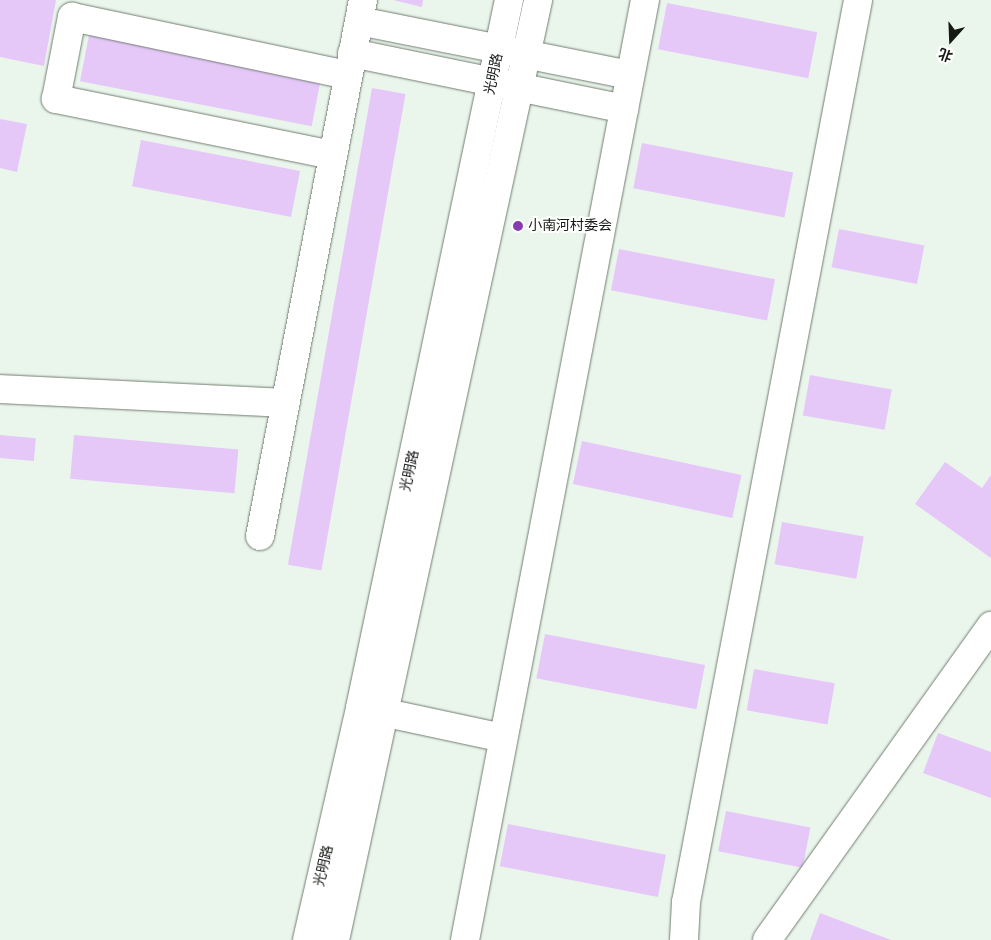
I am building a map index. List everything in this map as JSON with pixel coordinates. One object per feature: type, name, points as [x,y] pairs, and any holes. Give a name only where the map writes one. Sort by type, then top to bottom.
[{"type":"street","name":"光明路","points":[[335,940],[373,710],[492,80],[509,0]]},
{"type":"street","name":"光明路","points":[[307,940],[373,710],[538,0]]},
{"type":"street","points":[[465,940],[645,0]]},
{"type":"street","points":[[684,940],[686,902],[858,0]]},
{"type":"street","points":[[260,536],[283,403],[361,10],[499,47],[630,75]]},
{"type":"street","points":[[332,155],[56,99],[72,17],[350,64],[492,80],[624,109]]},
{"type":"street","points":[[0,389],[283,403]]},
{"type":"street","points":[[767,940],[991,626]]},
{"type":"street","points":[[373,710],[503,738]]},
{"type":"building","points":[[0,0],[56,0],[44,66],[0,57]]},
{"type":"building","points":[[393,0],[423,0],[422,7]]},
{"type":"building","points":[[667,3],[817,32],[808,78],[658,49]]},
{"type":"building","points":[[89,35],[321,80],[312,126],[80,81]]},
{"type":"building","points":[[372,88],[405,94],[321,571],[288,565]]},
{"type":"building","points":[[0,119],[27,124],[17,172],[0,168]]},
{"type":"building","points":[[141,140],[300,171],[291,217],[132,186]]},
{"type":"building","points":[[642,143],[793,172],[784,218],[633,188]]},
{"type":"building","points":[[839,229],[924,246],[917,284],[832,267]]},
{"type":"building","points":[[619,249],[775,279],[767,321],[611,290]]},
{"type":"building","points":[[810,375],[892,389],[885,430],[803,415]]},
{"type":"building","points":[[0,435],[36,438],[34,461],[0,458]]},
{"type":"building","points":[[74,435],[238,449],[235,493],[70,479]]},
{"type":"building","points":[[582,441],[741,475],[732,518],[573,484]]},
{"type":"building","points":[[945,462],[982,488],[991,475],[991,558],[915,504]]},
{"type":"building","points":[[782,522],[864,536],[856,579],[775,564]]},
{"type":"building","points":[[545,634],[705,665],[696,709],[536,678]]},
{"type":"building","points":[[754,669],[835,683],[827,725],[747,710]]},
{"type":"building","points":[[938,733],[991,752],[991,798],[923,773]]},
{"type":"building","points":[[726,811],[810,827],[803,868],[718,851]]},
{"type":"building","points":[[508,824],[666,855],[658,897],[500,866]]},
{"type":"building","points":[[820,913],[891,940],[810,940]]},
{"type":"place","name":"小南河村委会","points":[[518,226]]}]
